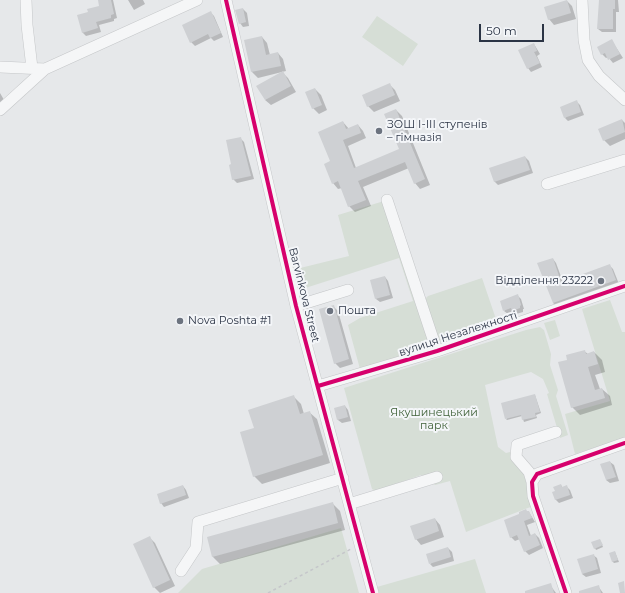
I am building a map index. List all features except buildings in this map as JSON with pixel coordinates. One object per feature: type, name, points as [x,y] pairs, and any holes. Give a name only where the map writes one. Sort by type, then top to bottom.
[{"type":"street","points":[[26,0],[27,25],[32,68]]},
{"type":"street","points":[[0,110],[45,68],[197,0]]},
{"type":"street","name":"Barvinkova Street","points":[[226,0],[296,306],[373,593]]},
{"type":"street","points":[[582,0],[584,40],[588,60],[599,76],[625,100]]},
{"type":"street","points":[[0,68],[45,68]]},
{"type":"street","points":[[547,184],[625,160]]},
{"type":"street","points":[[387,200],[437,351]]},
{"type":"street","name":"вулиця Незалежності","points":[[318,386],[437,351],[625,286]]},
{"type":"street","points":[[296,306],[348,290]]},
{"type":"street","points":[[556,432],[517,445],[516,457],[530,472],[534,496],[566,593]]},
{"type":"street","points":[[532,482],[537,474],[625,443]]},
{"type":"street","points":[[350,504],[436,477]]},
{"type":"street","points":[[181,571],[196,548],[198,522],[343,478]]},
{"type":"path","points":[[268,593],[360,544]]},
{"type":"green space","points":[[377,16],[418,44],[403,66],[362,37]]},
{"type":"green space","points":[[384,201],[433,345],[429,349],[360,369],[348,325],[360,318],[413,301],[399,258],[296,291],[292,270],[349,256],[338,215]]},
{"type":"green space","points":[[482,278],[497,322],[441,342],[437,338],[425,299],[428,296]]},
{"type":"green space","points":[[610,300],[622,332],[625,332],[625,438],[575,454],[565,414],[610,401],[582,309]]},
{"type":"green space","points":[[555,320],[560,336],[550,340],[544,323]]},
{"type":"green space","name":"Якушинецький парк","points":[[540,327],[544,330],[551,354],[550,365],[558,390],[556,396],[568,435],[560,438],[547,394],[549,393],[543,379],[531,372],[485,385],[498,447],[506,453],[510,452],[525,472],[533,506],[466,532],[450,481],[435,485],[421,475],[376,491],[372,489],[344,388],[526,330]]},
{"type":"green space","points":[[341,528],[359,593],[178,593],[202,569]]},
{"type":"green space","points":[[475,559],[486,593],[379,593],[377,587]]},
{"type":"cycle path","points":[[226,0],[296,306],[373,593]]},
{"type":"cycle path","points":[[318,386],[437,351],[625,286]]},
{"type":"cycle path","points":[[566,593],[533,496],[532,482],[537,474],[625,443]]},
{"type":"place","name":"ЗОШ І-ІІІ ступенів – гімназія","points":[[379,131]]},
{"type":"place","name":"Відділення 23222","points":[[601,281]]},
{"type":"place","name":"Пошта","points":[[330,311]]},
{"type":"place","name":"Nova Poshta #1","points":[[180,321]]}]
